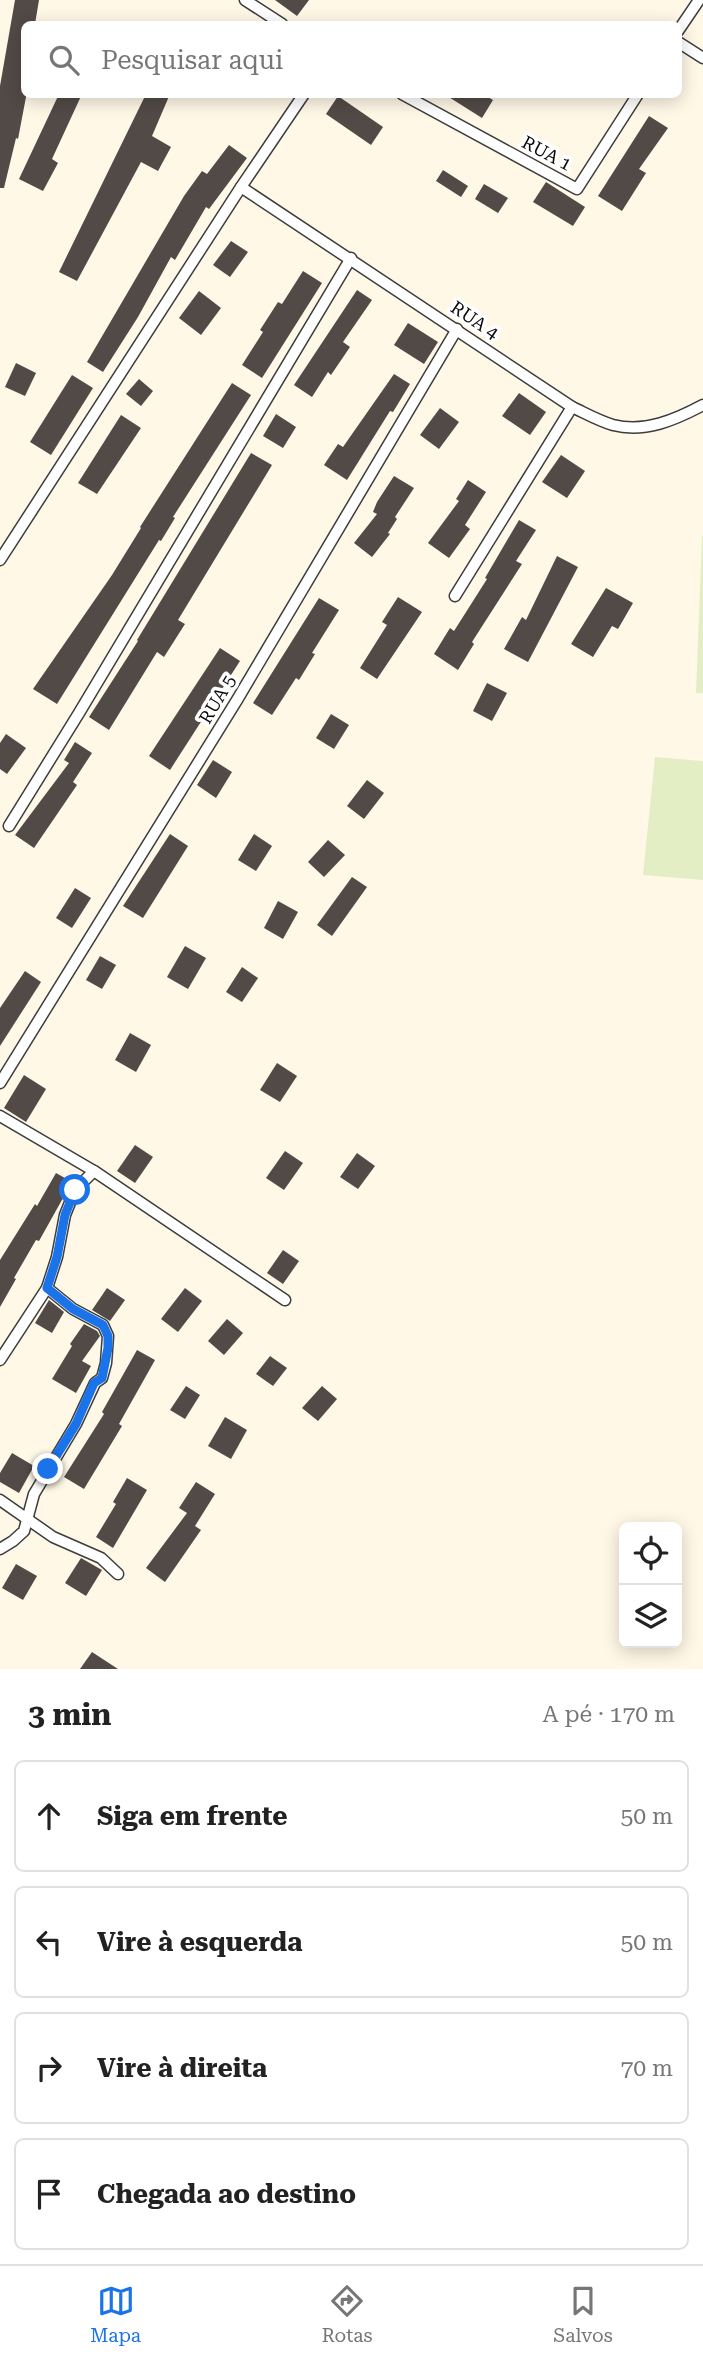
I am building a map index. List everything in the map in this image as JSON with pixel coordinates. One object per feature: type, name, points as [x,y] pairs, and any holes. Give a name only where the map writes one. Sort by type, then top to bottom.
[{"type":"street","points":[[245,0],[277,21]]},
{"type":"street","points":[[682,25],[699,0]]},
{"type":"street","points":[[682,45],[703,58]]},
{"type":"street","points":[[0,561],[301,98]]},
{"type":"street","name":"RUA 1","points":[[409,98],[577,189],[635,98]]},
{"type":"street","name":"RUA 4","points":[[241,187],[572,407],[613,425],[648,427],[680,418],[703,405]]},
{"type":"street","points":[[9,826],[351,258]]},
{"type":"street","name":"RUA 5","points":[[0,1083],[237,700],[457,329]]},
{"type":"street","points":[[455,596],[572,407]]},
{"type":"street","points":[[0,1116],[94,1171],[285,1300]]},
{"type":"street","points":[[0,1360],[47,1288],[57,1257],[65,1215],[75,1190],[94,1171]]},
{"type":"street","points":[[0,1549],[24,1531],[34,1494],[76,1424],[94,1383],[102,1378],[108,1348],[108,1336],[103,1325],[73,1309],[47,1288]]},
{"type":"street","points":[[0,1500],[53,1537],[100,1558],[118,1574]]},
{"type":"green space","points":[[702,536],[703,693],[696,693]]},
{"type":"green space","points":[[655,757],[703,761],[703,880],[643,875]]},
{"type":"building","points":[[15,0],[39,0],[36,21],[21,21],[21,98],[26,98],[4,188],[0,188],[0,86]]},
{"type":"building","points":[[275,0],[309,0],[297,16]]},
{"type":"building","points":[[57,98],[80,98],[52,159],[58,163],[43,191],[19,179]]},
{"type":"building","points":[[144,98],[168,98],[152,136],[171,147],[158,171],[141,162],[77,281],[59,272]]},
{"type":"building","points":[[337,98],[341,98],[383,127],[371,145],[326,114]]},
{"type":"building","points":[[450,98],[493,100],[482,118]]},
{"type":"building","points":[[649,116],[668,128],[639,169],[646,173],[622,211],[598,196]]},
{"type":"building","points":[[229,145],[247,158],[209,209],[206,207],[175,260],[171,257],[138,317],[103,372],[87,362],[184,196],[202,171],[207,174]]},
{"type":"building","points":[[443,170],[468,186],[461,197],[436,181]]},
{"type":"building","points":[[546,182],[585,207],[573,226],[533,202]]},
{"type":"building","points":[[484,184],[508,198],[498,213],[475,199]]},
{"type":"building","points":[[231,241],[248,252],[230,277],[213,265]]},
{"type":"building","points":[[303,271],[322,283],[262,378],[242,365],[278,302],[282,304]]},
{"type":"building","points":[[357,290],[372,300],[343,342],[350,347],[331,375],[328,372],[312,397],[294,385]]},
{"type":"building","points":[[199,291],[221,308],[201,335],[179,318]]},
{"type":"building","points":[[408,323],[438,342],[424,364],[394,345]]},
{"type":"building","points":[[16,363],[36,373],[25,396],[5,387]]},
{"type":"building","points":[[394,374],[410,384],[347,480],[324,465],[338,444],[343,447]]},
{"type":"building","points":[[72,375],[93,388],[51,455],[30,442]]},
{"type":"building","points":[[139,379],[153,391],[141,406],[126,394]]},
{"type":"building","points":[[232,383],[251,395],[57,704],[33,689],[112,575]]},
{"type":"building","points":[[519,393],[546,412],[530,435],[502,416]]},
{"type":"building","points":[[440,408],[459,422],[439,449],[420,435]]},
{"type":"building","points":[[276,414],[296,427],[283,448],[263,436]]},
{"type":"building","points":[[121,415],[141,428],[97,494],[78,483]]},
{"type":"building","points":[[251,453],[272,465],[178,620],[185,624],[164,657],[157,652],[109,730],[89,717]]},
{"type":"building","points":[[561,455],[585,471],[567,498],[542,482]]},
{"type":"building","points":[[394,476],[414,488],[395,517],[397,519],[388,533],[390,534],[372,557],[354,543],[377,514],[373,512],[377,502]]},
{"type":"building","points":[[468,480],[486,492],[465,525],[470,529],[449,558],[428,543],[459,501],[456,499]]},
{"type":"building","points":[[519,520],[536,530],[516,561],[522,564],[472,642],[474,644],[458,670],[434,654],[450,628],[454,631],[487,579],[485,578]]},
{"type":"building","points":[[557,556],[578,567],[528,662],[504,649],[522,617],[526,620]]},
{"type":"building","points":[[606,588],[633,603],[618,629],[612,626],[593,657],[571,644]]},
{"type":"building","points":[[398,597],[422,612],[377,679],[360,668],[387,625],[382,622]]},
{"type":"building","points":[[319,598],[339,610],[312,653],[315,654],[299,680],[296,678],[272,715],[253,703]]},
{"type":"building","points":[[220,648],[240,661],[170,770],[149,756]]},
{"type":"building","points":[[487,683],[507,693],[492,721],[473,711]]},
{"type":"building","points":[[331,714],[349,725],[334,749],[316,738]]},
{"type":"building","points":[[6,734],[26,748],[7,774],[0,769],[0,743]]},
{"type":"building","points":[[75,742],[92,753],[73,782],[77,785],[34,848],[15,835],[69,763],[64,760]]},
{"type":"building","points":[[213,760],[232,772],[216,798],[197,785]]},
{"type":"building","points":[[367,780],[384,793],[364,819],[347,806]]},
{"type":"building","points":[[170,834],[188,846],[143,918],[123,906]]},
{"type":"building","points":[[254,834],[272,846],[256,871],[238,860]]},
{"type":"building","points":[[328,840],[345,855],[324,877],[308,862]]},
{"type":"building","points":[[352,877],[367,887],[332,936],[317,925]]},
{"type":"building","points":[[75,888],[91,898],[72,928],[56,918]]},
{"type":"building","points":[[278,901],[298,912],[283,939],[264,928]]},
{"type":"building","points":[[185,946],[206,958],[188,989],[167,977]]},
{"type":"building","points":[[100,956],[116,965],[102,989],[86,980]]},
{"type":"building","points":[[242,967],[258,978],[242,1002],[226,992]]},
{"type":"building","points":[[25,971],[41,982],[0,1046],[0,1008]]},
{"type":"building","points":[[130,1033],[151,1045],[136,1072],[115,1060]]},
{"type":"building","points":[[277,1063],[297,1076],[280,1102],[260,1090]]},
{"type":"building","points":[[24,1075],[46,1089],[26,1122],[4,1108]]},
{"type":"building","points":[[135,1145],[153,1157],[135,1183],[117,1171]]},
{"type":"building","points":[[285,1151],[303,1163],[284,1190],[266,1178]]},
{"type":"building","points":[[357,1153],[375,1166],[358,1189],[340,1177]]},
{"type":"building","points":[[56,1173],[72,1182],[39,1241],[36,1240],[14,1278],[16,1279],[0,1307],[0,1260]]},
{"type":"building","points":[[283,1250],[299,1261],[283,1284],[267,1273]]},
{"type":"building","points":[[107,1288],[125,1300],[110,1321],[92,1310]]},
{"type":"building","points":[[185,1288],[202,1301],[178,1332],[161,1319]]},
{"type":"building","points":[[49,1300],[64,1312],[52,1333],[35,1323]]},
{"type":"building","points":[[227,1319],[243,1333],[224,1355],[208,1341]]},
{"type":"building","points":[[84,1324],[97,1331],[100,1336],[82,1361],[91,1366],[76,1393],[52,1379]]},
{"type":"building","points":[[137,1350],[155,1360],[119,1424],[122,1426],[84,1489],[64,1477],[104,1414],[102,1412]]},
{"type":"building","points":[[270,1356],[287,1368],[273,1386],[256,1374]]},
{"type":"building","points":[[186,1386],[200,1395],[185,1419],[170,1410]]},
{"type":"building","points":[[322,1386],[337,1399],[318,1421],[302,1408]]},
{"type":"building","points":[[225,1417],[247,1430],[231,1459],[208,1446]]},
{"type":"building","points":[[12,1453],[34,1466],[19,1493],[0,1482],[0,1473]]},
{"type":"building","points":[[127,1478],[147,1490],[113,1548],[96,1537],[116,1504],[113,1502]]},
{"type":"building","points":[[196,1482],[215,1494],[195,1526],[201,1530],[165,1582],[146,1568],[187,1513],[179,1508]]},
{"type":"building","points":[[81,1558],[102,1570],[86,1596],[65,1583]]},
{"type":"building","points":[[16,1564],[37,1576],[23,1600],[2,1588]]},
{"type":"building","points":[[92,1652],[118,1669],[80,1669]]},
{"type":"route","points":[[48,1469],[76,1424],[94,1383],[102,1378],[108,1348],[108,1336],[103,1325],[73,1309],[47,1288],[57,1257],[65,1215],[75,1190]]}]
